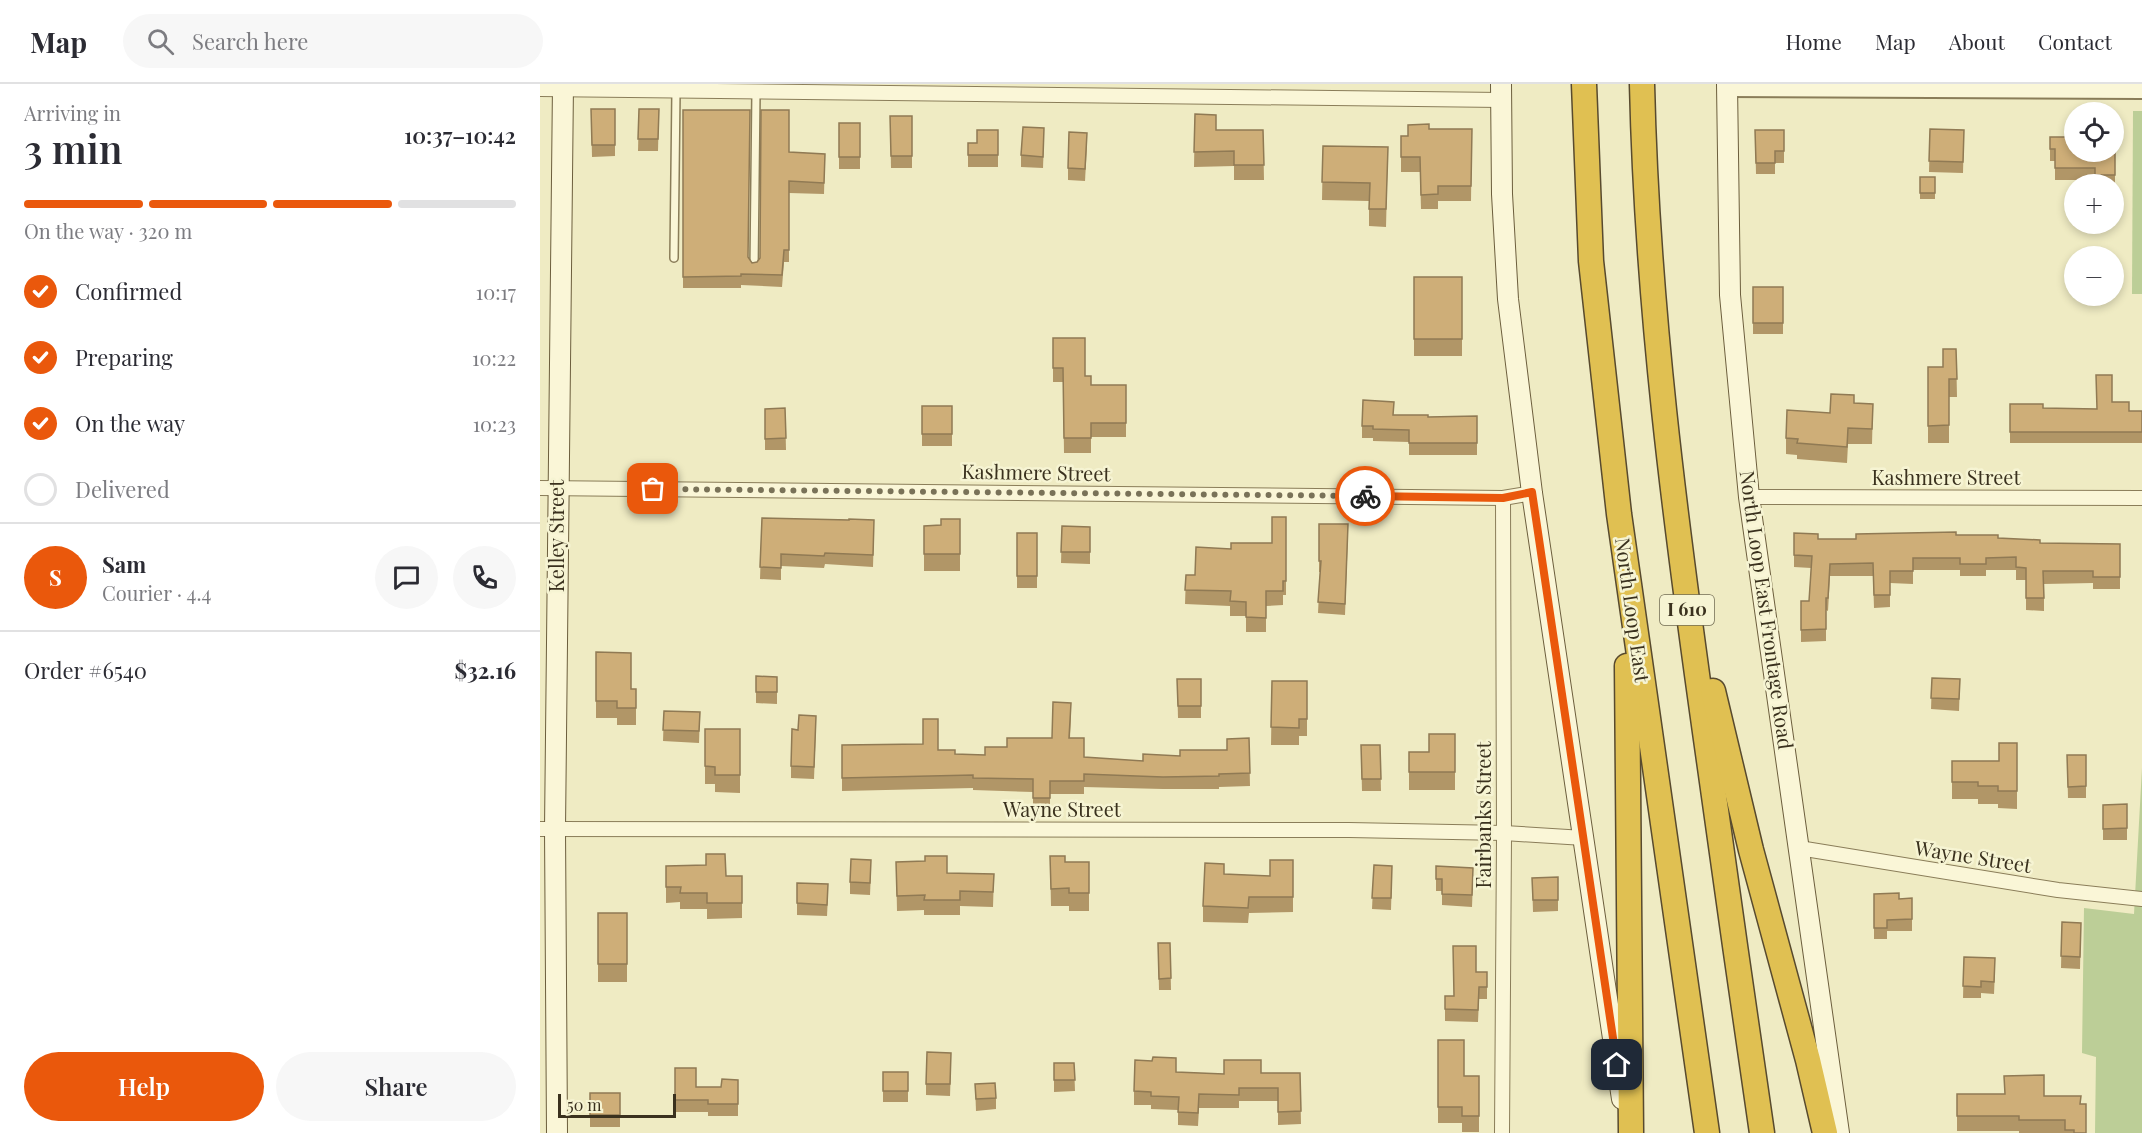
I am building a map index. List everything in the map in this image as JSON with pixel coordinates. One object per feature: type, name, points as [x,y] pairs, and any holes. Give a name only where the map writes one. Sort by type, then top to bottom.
[{"type":"highway","name":"North Loop East","points":[[1584,84],[1591,261],[1627,573],[1707,1133]]},
{"type":"highway","name":"I 610","points":[[1642,84],[1651,278],[1663,417],[1679,550],[1762,1133]]},
{"type":"highway","points":[[1679,550],[1751,850],[1808,1060],[1825,1133]]},
{"type":"highway","points":[[1627,573],[1629,1133]]},
{"type":"main road","name":"North Loop East Frontage Road","points":[[1727,86],[1730,295],[1749,497],[1839,1133]]},
{"type":"main road","name":"Kelley Street","points":[[557,1133],[548,829],[549,488],[563,87]]},
{"type":"main road","points":[[1501,92],[1502,194],[1508,299],[1532,492],[1629,1133]]},
{"type":"street","points":[[1727,86],[2142,90]]},
{"type":"street","points":[[540,89],[563,87],[676,91],[1501,92]]},
{"type":"street","name":"Kashmere Street","points":[[549,488],[1503,498],[1532,492]]},
{"type":"street","name":"Kashmere Street","points":[[1749,497],[2142,498]]},
{"type":"street","name":"Fairbanks Street","points":[[1502,1133],[1503,498]]},
{"type":"street","name":"Wayne Street","points":[[548,829],[1337,830],[1504,832],[1584,838]]},
{"type":"street","name":"Wayne Street","points":[[1799,848],[2058,890],[2142,899]]},
{"type":"lane","points":[[674,258],[676,91]]},
{"type":"lane","points":[[754,269],[756,91]]},
{"type":"green space","points":[[2133,111],[2142,111],[2142,294],[2132,294]]},
{"type":"green space","points":[[2142,768],[2142,1133],[2095,1133],[2096,1057],[2082,1053],[2084,908],[2134,914]]},
{"type":"building","points":[[591,109],[615,109],[615,145],[592,145]]},
{"type":"building","points":[[639,109],[659,109],[658,139],[638,139]]},
{"type":"building","points":[[683,110],[750,110],[748,257],[752,263],[757,262],[760,258],[761,110],[789,110],[789,152],[825,154],[824,183],[789,181],[789,250],[784,250],[782,275],[741,274],[741,276],[683,277]]},
{"type":"building","points":[[1195,114],[1216,115],[1216,130],[1263,130],[1264,165],[1234,165],[1234,151],[1194,152]]},
{"type":"building","points":[[890,116],[912,116],[912,156],[891,156]]},
{"type":"building","points":[[839,123],[860,123],[860,157],[839,157]]},
{"type":"building","points":[[1429,124],[1429,129],[1472,129],[1471,186],[1438,186],[1438,194],[1421,195],[1420,157],[1401,157],[1401,136],[1408,136],[1408,125]]},
{"type":"building","points":[[1023,127],[1044,128],[1043,157],[1021,155]]},
{"type":"building","points":[[1930,129],[1964,130],[1963,162],[1929,161]]},
{"type":"building","points":[[977,130],[998,130],[998,155],[968,155],[968,143],[977,143]]},
{"type":"building","points":[[1755,130],[1784,130],[1784,151],[1775,151],[1775,163],[1756,163]]},
{"type":"building","points":[[1069,132],[1087,133],[1085,169],[1068,168]]},
{"type":"building","points":[[2050,137],[2064,137],[2064,162],[2115,162],[2115,174],[2095,174],[2095,168],[2055,168],[2055,149],[2050,149]]},
{"type":"building","points":[[1323,146],[1388,147],[1386,209],[1369,209],[1370,183],[1322,182]]},
{"type":"building","points":[[1920,177],[1935,177],[1935,193],[1920,193]]},
{"type":"building","points":[[1414,277],[1462,277],[1462,339],[1414,339]]},
{"type":"building","points":[[1753,287],[1783,287],[1783,323],[1753,323]]},
{"type":"building","points":[[1053,338],[1085,338],[1085,376],[1091,376],[1091,385],[1126,385],[1126,423],[1091,423],[1091,438],[1064,438],[1063,368],[1053,368]]},
{"type":"building","points":[[1943,349],[1956,349],[1957,379],[1949,379],[1949,425],[1928,426],[1928,367],[1943,367]]},
{"type":"building","points":[[2096,375],[2112,375],[2112,402],[2129,402],[2129,411],[2142,411],[2142,432],[2010,432],[2010,404],[2043,404],[2043,408],[2097,409]]},
{"type":"building","points":[[1831,394],[1854,395],[1854,403],[1873,404],[1872,429],[1848,428],[1847,447],[1797,443],[1798,439],[1786,438],[1787,410],[1830,413]]},
{"type":"building","points":[[1363,400],[1394,402],[1393,415],[1477,416],[1477,443],[1409,443],[1409,430],[1373,429],[1373,426],[1362,426]]},
{"type":"building","points":[[922,406],[952,406],[952,434],[922,434]]},
{"type":"building","points":[[785,408],[786,438],[765,439],[765,409]]},
{"type":"building","points":[[1272,517],[1286,517],[1286,581],[1283,581],[1283,591],[1266,591],[1266,618],[1246,617],[1246,602],[1230,601],[1231,591],[1185,590],[1186,575],[1195,575],[1196,547],[1231,549],[1231,543],[1272,543]]},
{"type":"building","points":[[762,518],[874,520],[873,555],[781,554],[781,568],[760,567]]},
{"type":"building","points":[[941,519],[960,519],[960,554],[924,554],[924,526],[941,525]]},
{"type":"building","points":[[1319,524],[1348,524],[1345,604],[1318,602],[1321,561],[1319,561]]},
{"type":"building","points":[[1062,526],[1090,527],[1090,552],[1061,552]]},
{"type":"building","points":[[1956,532],[1956,535],[1998,535],[1998,538],[2040,540],[2040,543],[2120,544],[2120,577],[2093,577],[2093,571],[2043,571],[2044,598],[2026,598],[2026,568],[2016,567],[2016,557],[1986,558],[1986,564],[1960,564],[1960,558],[1913,558],[1913,571],[1890,571],[1890,595],[1874,595],[1873,563],[1830,564],[1828,598],[1826,598],[1826,629],[1801,630],[1801,601],[1809,601],[1812,556],[1794,555],[1794,533],[1818,534],[1818,539],[1856,539],[1856,534]]},
{"type":"building","points":[[1017,533],[1037,533],[1037,576],[1017,576]]},
{"type":"building","points":[[596,652],[631,653],[631,689],[636,689],[636,708],[617,708],[617,701],[596,701]]},
{"type":"building","points":[[756,676],[777,677],[777,692],[756,692]]},
{"type":"building","points":[[1932,678],[1960,679],[1959,699],[1931,698]]},
{"type":"building","points":[[1177,679],[1201,679],[1201,706],[1178,706]]},
{"type":"building","points":[[1272,681],[1307,681],[1307,719],[1299,719],[1299,728],[1271,727]]},
{"type":"building","points":[[1053,702],[1071,703],[1069,738],[1084,738],[1084,757],[1143,761],[1143,754],[1180,756],[1180,750],[1227,750],[1227,739],[1249,738],[1250,773],[1163,777],[1084,774],[1084,781],[1050,781],[1050,798],[1033,798],[1033,779],[973,778],[973,775],[842,778],[842,745],[923,744],[923,719],[938,719],[938,750],[955,750],[955,754],[985,755],[985,747],[1007,747],[1007,738],[1052,738]]},
{"type":"building","points":[[664,711],[700,712],[699,731],[663,730]]},
{"type":"building","points":[[799,715],[816,716],[814,767],[791,766],[792,729],[798,730]]},
{"type":"building","points":[[705,729],[740,729],[740,775],[715,775],[715,767],[705,766]]},
{"type":"building","points":[[1429,734],[1455,734],[1455,772],[1409,772],[1409,752],[1429,752]]},
{"type":"building","points":[[1999,743],[2017,743],[2017,791],[1998,791],[1998,786],[1978,786],[1978,782],[1952,782],[1952,761],[1999,761]]},
{"type":"building","points":[[1361,745],[1380,745],[1381,779],[1362,779]]},
{"type":"building","points":[[2067,755],[2086,755],[2086,786],[2068,787]]},
{"type":"building","points":[[2127,804],[2127,828],[2103,829],[2103,805]]},
{"type":"building","points":[[706,854],[725,854],[726,876],[742,876],[742,903],[707,903],[707,893],[680,893],[681,887],[666,887],[666,866],[706,865]]},
{"type":"building","points":[[925,856],[947,856],[947,873],[994,874],[993,892],[960,891],[960,900],[924,900],[925,895],[897,896],[896,862],[925,861]]},
{"type":"building","points":[[1050,856],[1065,856],[1065,862],[1089,862],[1089,893],[1069,893],[1069,888],[1051,889]]},
{"type":"building","points":[[851,859],[871,860],[870,883],[850,882]]},
{"type":"building","points":[[1270,860],[1293,860],[1293,897],[1249,897],[1248,908],[1203,906],[1205,863],[1224,864],[1224,874],[1270,876]]},
{"type":"building","points":[[1374,865],[1392,866],[1391,898],[1372,898]]},
{"type":"building","points":[[1436,866],[1473,868],[1472,895],[1442,894],[1442,879],[1436,879]]},
{"type":"building","points":[[1558,877],[1558,900],[1533,900],[1532,878]]},
{"type":"building","points":[[797,883],[828,884],[827,905],[797,903]]},
{"type":"building","points":[[1899,893],[1899,899],[1912,898],[1912,919],[1887,920],[1887,928],[1874,928],[1874,894]]},
{"type":"building","points":[[598,913],[627,913],[627,964],[598,964]]},
{"type":"building","points":[[2062,922],[2081,923],[2080,957],[2061,956]]},
{"type":"building","points":[[1158,943],[1170,943],[1171,978],[1159,979]]},
{"type":"building","points":[[1453,946],[1476,946],[1476,972],[1487,972],[1487,987],[1479,987],[1478,1010],[1445,1009],[1445,996],[1454,996]]},
{"type":"building","points":[[1964,957],[1995,958],[1994,982],[1981,981],[1981,987],[1963,986]]},
{"type":"building","points":[[1438,1040],[1464,1040],[1464,1076],[1479,1076],[1479,1116],[1462,1116],[1462,1107],[1438,1107]]},
{"type":"building","points":[[927,1052],[951,1053],[950,1084],[926,1084]]},
{"type":"building","points":[[1153,1057],[1176,1058],[1176,1072],[1224,1074],[1224,1060],[1261,1060],[1261,1073],[1300,1073],[1301,1111],[1278,1112],[1278,1088],[1239,1088],[1239,1095],[1199,1094],[1198,1113],[1178,1112],[1179,1097],[1151,1096],[1151,1092],[1134,1091],[1135,1060],[1152,1061]]},
{"type":"building","points":[[1054,1063],[1074,1063],[1075,1080],[1054,1080]]},
{"type":"building","points":[[675,1068],[696,1068],[696,1087],[721,1087],[722,1079],[738,1080],[738,1104],[708,1104],[708,1100],[675,1100]]},
{"type":"building","points":[[883,1072],[908,1072],[908,1091],[883,1091]]},
{"type":"building","points":[[2044,1075],[2044,1096],[2081,1096],[2080,1104],[2086,1104],[2086,1133],[2065,1130],[2065,1120],[2019,1120],[2019,1116],[1957,1116],[1957,1094],[2005,1094],[2004,1076]]},
{"type":"building","points":[[995,1083],[996,1098],[976,1099],[975,1084]]},
{"type":"building","points":[[590,1093],[620,1093],[620,1115],[590,1115]]},
{"type":"way so far","points":[[653,489],[1365,496]]},
{"type":"route","points":[[1365,496],[1503,498],[1532,492],[1617,1065]]}]
